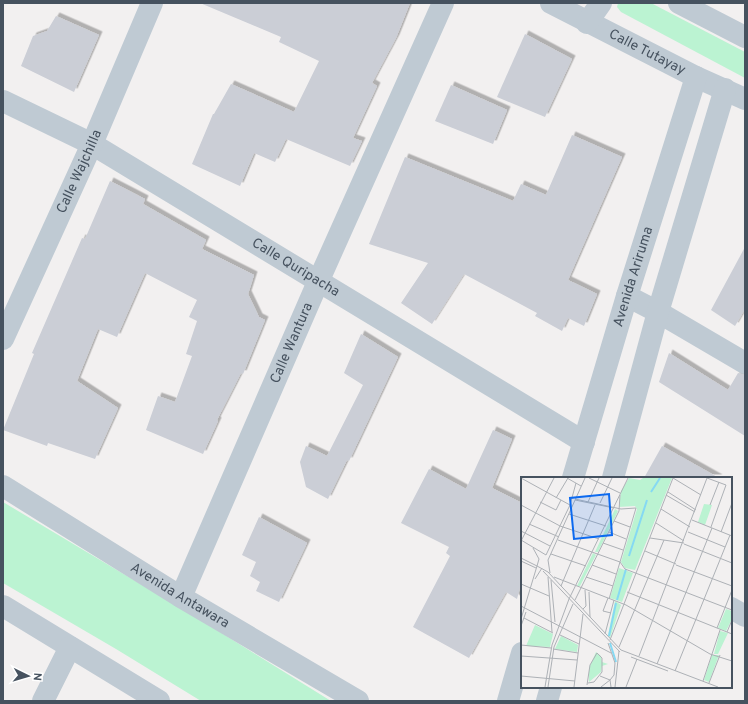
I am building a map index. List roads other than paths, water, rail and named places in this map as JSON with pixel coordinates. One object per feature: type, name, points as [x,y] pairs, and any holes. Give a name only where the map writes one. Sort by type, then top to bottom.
[{"type":"street","name":"Calle Wajchilla","points":[[3,339],[92,144],[152,3]]},
{"type":"street","name":"Calle Wantura","points":[[181,597],[318,282],[443,3]]},
{"type":"street","name":"Calle Tutayay","points":[[551,3],[587,23],[696,77],[745,99]]},
{"type":"street","points":[[587,23],[600,3]]},
{"type":"street","points":[[679,3],[745,37]]},
{"type":"street","name":"Avenida Ariruma","points":[[573,477],[627,296],[696,77]]},
{"type":"street","points":[[613,477],[658,312],[725,89]]},
{"type":"street","name":"Calle Quripacha","points":[[3,101],[92,144],[584,442]]},
{"type":"street","points":[[627,296],[658,312],[745,363]]},
{"type":"street","name":"Avenida Antawara","points":[[3,486],[181,597],[358,701]]},
{"type":"street","points":[[3,606],[159,701]]},
{"type":"street","points":[[732,609],[745,616]]},
{"type":"street","points":[[43,701],[70,647]]},
{"type":"street","points":[[508,701],[521,656]]},
{"type":"street","points":[[547,701],[551,688]]}]
